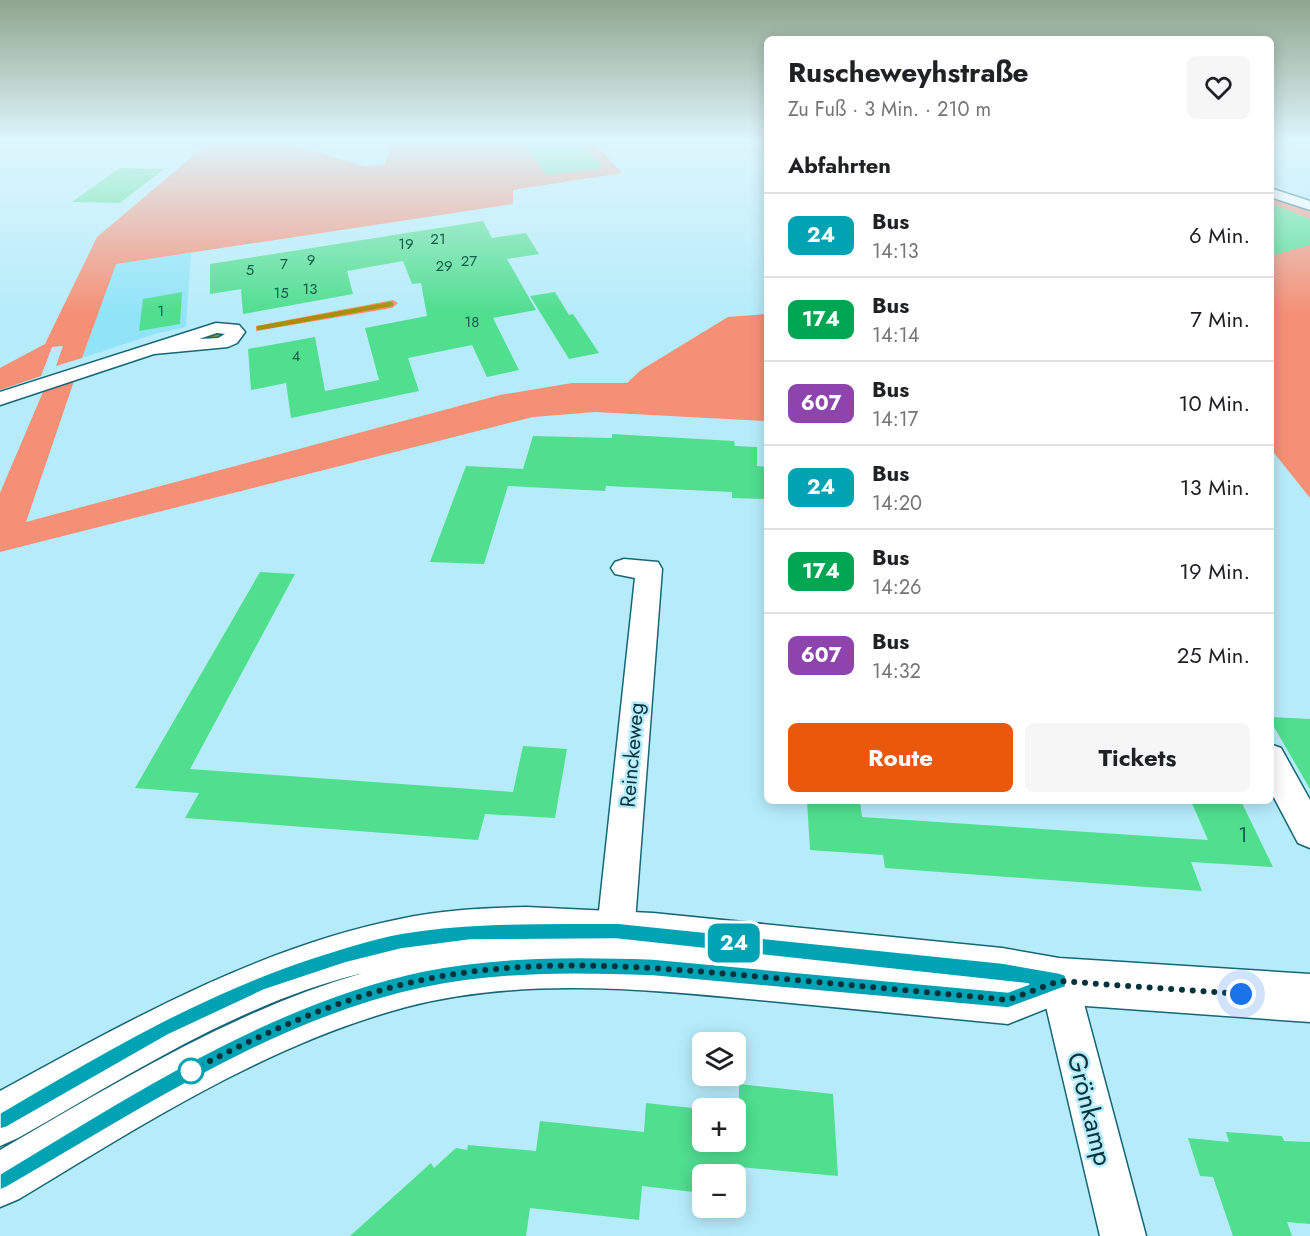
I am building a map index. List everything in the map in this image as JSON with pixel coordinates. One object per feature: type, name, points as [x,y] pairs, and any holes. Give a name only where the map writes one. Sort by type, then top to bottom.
[{"type":"street","points":[[1286,198],[1310,206]]},
{"type":"street","points":[[0,399],[151,349]]},
{"type":"street","name":"Reinckeweg","points":[[614,949],[649,569],[624,568]]},
{"type":"street","points":[[1274,765],[1310,831]]},
{"type":"street","points":[[0,1120],[162,1029],[262,983],[345,955],[401,941],[470,932],[614,949],[653,967],[1008,1000],[1059,981],[1310,998]]},
{"type":"street","points":[[0,1180],[207,1062],[333,1006],[420,980],[472,971],[518,967],[614,949]]},
{"type":"street","name":"Grönkamp","points":[[1059,981],[1123,1236]]},
{"type":"shaded area","points":[[144,198],[513,198],[513,204],[116,264],[82,358],[56,366],[63,346],[52,347],[41,376],[0,390],[0,368],[45,344],[97,237]]},
{"type":"shaded area","points":[[1274,198],[1310,212],[1310,498],[1274,453]]},
{"type":"shaded area","points":[[191,253],[186,327],[158,333],[82,358],[115,264]]},
{"type":"shaded area","points":[[393,300],[398,303],[392,308],[256,331],[256,326]]},
{"type":"shaded area","points":[[764,314],[764,421],[595,412],[533,417],[0,552],[0,493],[43,392],[74,381],[26,522],[500,395],[572,383],[627,383],[641,370],[728,317]]},
{"type":"building","points":[[78,198],[127,198],[120,203],[72,202]]},
{"type":"building","points":[[1274,205],[1310,219],[1310,245],[1274,255]]},
{"type":"building","points":[[483,221],[492,238],[526,233],[539,254],[507,259],[536,310],[493,318],[519,370],[487,377],[472,345],[408,358],[419,391],[291,418],[286,383],[251,390],[248,349],[315,337],[325,391],[379,380],[365,328],[427,316],[421,283],[412,284],[403,261],[347,271],[353,294],[243,314],[241,289],[210,294],[210,264]]},
{"type":"building","points":[[182,292],[180,324],[139,331],[143,299]]},
{"type":"building","points":[[555,292],[569,315],[573,314],[599,353],[569,359],[530,296]]},
{"type":"building","points":[[612,434],[734,441],[735,446],[757,447],[757,466],[764,467],[764,499],[732,498],[732,492],[606,486],[605,491],[508,486],[484,564],[430,562],[466,466],[523,469],[533,436],[612,438]]},
{"type":"building","points":[[260,572],[295,574],[190,769],[513,792],[523,746],[567,749],[555,818],[485,814],[478,840],[185,818],[199,793],[135,788]]},
{"type":"building","points":[[1274,717],[1310,719],[1310,789],[1274,727]]},
{"type":"building","points":[[807,804],[860,804],[862,817],[1208,840],[1192,804],[1242,804],[1273,867],[1191,862],[1202,891],[885,868],[883,855],[810,850]]},
{"type":"building","points":[[746,1085],[833,1094],[838,1176],[746,1168],[746,1164],[692,1164],[692,1192],[642,1186],[639,1220],[530,1208],[526,1236],[350,1236],[431,1163],[434,1168],[456,1148],[467,1150],[468,1145],[536,1151],[540,1121],[644,1132],[646,1103],[692,1108],[692,1152],[746,1152],[746,1098],[739,1098],[739,1086]]},
{"type":"building","points":[[1226,1132],[1282,1136],[1284,1141],[1310,1142],[1310,1224],[1287,1222],[1292,1236],[1233,1236],[1213,1177],[1200,1176],[1188,1138],[1229,1142]]},
{"type":"waterway","points":[[259,328],[391,304]]},
{"type":"waterway","points":[[204,338],[223,335]]},
{"type":"bus line","name":"24","points":[[0,1120],[162,1029],[262,983],[345,955],[401,941],[470,932],[616,931],[1002,971],[1059,981],[1008,1000],[653,967],[518,967],[472,971],[420,980],[333,1006],[207,1062],[92,1126],[0,1181]]},
{"type":"route","points":[[191,1071],[284,1026],[333,1006],[379,991],[420,980],[472,971],[518,967],[653,967],[1008,1000],[1059,981],[1241,994]]}]
